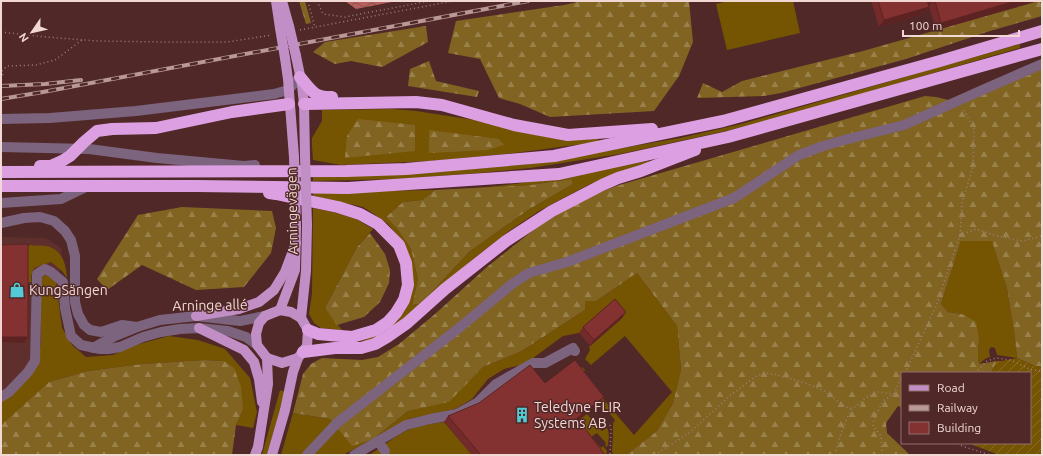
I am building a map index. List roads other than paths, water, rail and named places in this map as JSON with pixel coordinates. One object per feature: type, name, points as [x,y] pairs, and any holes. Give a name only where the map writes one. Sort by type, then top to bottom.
[{"type":"highway","points":[[1,172],[346,171],[406,169],[554,156],[723,121],[1042,31]]},
{"type":"highway","points":[[1,186],[348,188],[559,174],[728,137],[1042,49]]},
{"type":"highway","points":[[300,77],[310,89],[319,96],[405,96],[416,102]]},
{"type":"highway","points":[[304,104],[416,102],[442,106],[514,124],[568,135],[644,130],[723,121]]},
{"type":"highway","points":[[1,166],[51,166],[70,156],[97,131],[112,129],[156,128],[232,112],[289,104]]},
{"type":"highway","points":[[300,355],[335,348],[361,348],[374,344],[407,324],[445,289],[506,241],[552,211],[618,178],[641,172],[728,137]]},
{"type":"highway","points":[[196,186],[276,194],[338,207],[360,214],[378,224],[399,245],[406,263],[408,285],[404,300],[388,322],[376,330],[352,337],[318,334],[308,330]]},
{"type":"main road","points":[[276,1],[282,29]]},
{"type":"main road","points":[[282,1],[282,29]]},
{"type":"main road","name":"Arningevägen","points":[[282,29],[296,56],[304,104],[307,225],[306,271],[301,318]]},
{"type":"main road","name":"Arningevägen","points":[[280,310],[295,270],[296,243],[294,157],[282,29]]},
{"type":"main road","points":[[289,104],[304,104]]},
{"type":"main road","points":[[196,316],[239,308],[259,302],[274,290],[285,272],[296,243]]},
{"type":"main road","points":[[272,455],[285,410],[293,372],[300,355],[307,346],[308,330],[301,318],[291,312],[280,310],[266,316],[259,323],[256,334],[257,346],[267,358],[282,363],[300,355]]},
{"type":"main road","points":[[199,328],[244,350],[254,362],[259,379],[264,412]]},
{"type":"main road","points":[[255,455],[258,448],[268,384],[267,358]]},
{"type":"street","points":[[307,455],[336,423],[459,328],[512,284],[529,274],[567,262],[734,198],[799,155],[823,146],[904,125],[1042,64]]},
{"type":"street","points":[[1,119],[50,118],[136,111],[274,94],[288,90],[300,77]]},
{"type":"street","points":[[1,147],[78,148],[157,158],[244,166],[323,165],[346,171]]},
{"type":"street","points":[[1,204],[61,199],[88,186]]},
{"type":"street","points":[[1,223],[24,218],[40,217],[54,221],[65,231],[71,240],[75,256],[75,302],[78,314],[84,325],[90,330],[101,332],[122,325],[137,327]]},
{"type":"street","points":[[1,396],[9,392],[28,372],[35,360],[37,274],[45,269],[63,282],[65,308],[71,336],[81,346],[93,348]]},
{"type":"street","name":"Arninge allé","points":[[93,348],[114,336],[160,320],[196,316],[240,321],[266,316]]},
{"type":"street","name":"Arninge allé","points":[[93,348],[109,349],[120,347],[143,337],[161,332],[199,328],[228,331],[246,337],[257,346]]},
{"type":"street","points":[[354,455],[406,425],[430,418],[458,414],[477,403],[496,384],[533,363],[545,363],[572,348],[575,351]]},
{"type":"street","points":[[378,441],[385,451]]},
{"type":"water","points":[[345,1],[397,1],[356,9]]},
{"type":"railway","points":[[1,99],[528,1]]},
{"type":"railway","points":[[1,86],[45,84],[81,80]]},
{"type":"place","name":"KungSängen","points":[[17,290]]},
{"type":"place","name":"Teledyne FLIR Systems AB","points":[[522,415]]}]
